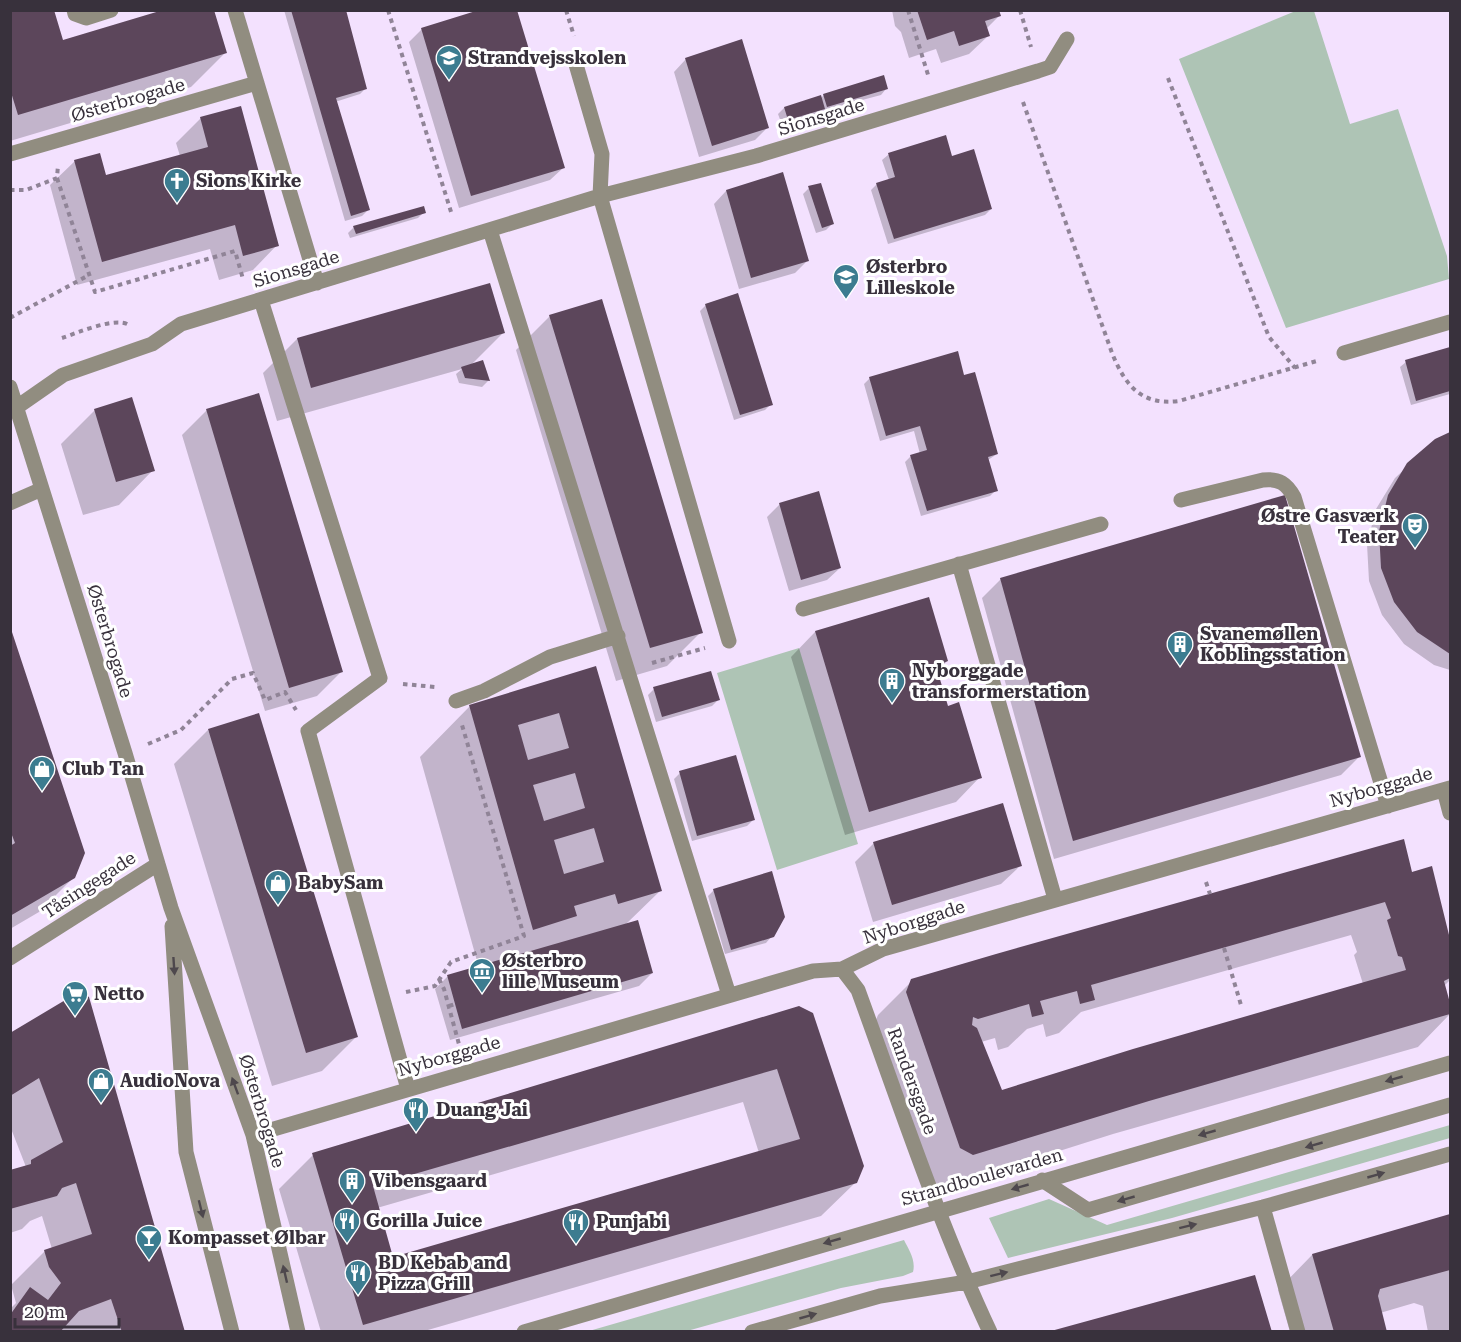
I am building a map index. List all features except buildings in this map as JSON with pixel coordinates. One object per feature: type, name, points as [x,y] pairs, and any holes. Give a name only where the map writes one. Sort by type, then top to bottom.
[{"type":"street","points":[[74,10],[75,14],[86,18],[111,10]]},
{"type":"street","points":[[235,10],[317,283]]},
{"type":"street","points":[[1044,69],[1067,39]]},
{"type":"street","points":[[575,61],[602,154],[600,196],[729,641]]},
{"type":"street","name":"Sionsgade","points":[[17,407],[63,375],[152,344],[181,324],[600,196],[756,156],[1044,69]]},
{"type":"street","name":"Østerbrogade","points":[[10,154],[257,83]]},
{"type":"street","points":[[490,230],[729,995]]},
{"type":"street","points":[[255,302],[380,678],[308,731],[408,1089]]},
{"type":"street","points":[[1344,353],[1450,322]]},
{"type":"street","name":"Østerbrogade","points":[[10,387],[125,753],[171,908],[253,1135],[298,1332]]},
{"type":"street","points":[[1181,500],[1263,480],[1273,479],[1290,488],[1388,806]]},
{"type":"street","points":[[10,503],[42,489]]},
{"type":"street","points":[[803,609],[1101,524]]},
{"type":"street","points":[[959,564],[1055,899]]},
{"type":"street","points":[[456,701],[484,691],[550,657],[618,636]]},
{"type":"street","points":[[1447,789],[1450,813]]},
{"type":"street","name":"Nyborggade","points":[[253,1135],[813,971],[842,969],[883,949],[1447,789]]},
{"type":"street","name":"Tåsingegade","points":[[10,958],[158,864]]},
{"type":"street","name":"Østerbrogade","points":[[171,908],[186,1152],[232,1332]]},
{"type":"street","name":"Randersgade","points":[[842,969],[858,990],[938,1210],[967,1282]]},
{"type":"street","name":"Strandboulevarden","points":[[524,1332],[1450,1063]]},
{"type":"street","points":[[1042,1180],[1088,1210],[1450,1105]]},
{"type":"street","points":[[752,1332],[880,1296],[967,1282],[1263,1207],[1450,1154]]},
{"type":"street","points":[[1263,1207],[1298,1332]]},
{"type":"street","points":[[967,1282],[990,1332]]},
{"type":"path","points":[[388,10],[458,239]]},
{"type":"path","points":[[908,10],[936,102]]},
{"type":"path","points":[[1020,10],[1044,69]]},
{"type":"path","points":[[1015,78],[1112,353],[1120,373],[1133,390],[1148,399],[1163,403],[1179,401],[1344,353]]},
{"type":"path","points":[[1168,78],[1269,337],[1295,368]]},
{"type":"path","points":[[55,141],[58,152],[57,178],[95,292],[236,251],[255,302]]},
{"type":"path","points":[[10,190],[26,190],[57,178]]},
{"type":"path","points":[[10,318],[89,275]]},
{"type":"path","points":[[62,338],[113,322]]},
{"type":"path","points":[[628,670],[729,641]]},
{"type":"path","points":[[125,753],[182,730],[232,679],[253,673],[265,700],[285,692]]},
{"type":"path","points":[[380,678],[400,684],[452,688],[524,936],[451,962],[435,986],[382,998]]},
{"type":"path","points":[[1224,948],[1241,1005]]},
{"type":"path","points":[[439,979],[449,1006],[466,1072]]},
{"type":"path","points":[[449,1006],[455,1004]]},
{"type":"green space","points":[[1298,10],[1314,11],[1350,124],[1398,109],[1447,256],[1449,279],[1286,328],[1179,59]]},
{"type":"green space","points":[[799,648],[858,844],[777,870],[717,673]]},
{"type":"green space","points":[[1450,1125],[1450,1138],[1172,1218],[1008,1258],[989,1218],[1049,1199],[1107,1225]]},
{"type":"green space","points":[[904,1240],[912,1255],[914,1268],[913,1272],[903,1276],[841,1288],[687,1331],[589,1331]]},
{"type":"place","name":"Strandvejsskolen","points":[[449,81]]},
{"type":"place","name":"Sions Kirke","points":[[177,204]]},
{"type":"place","name":"Østerbro Lilleskole","points":[[846,300]]},
{"type":"place","name":"Østre Gasværk Teater","points":[[1415,549]]},
{"type":"place","name":"Svanemøllen Koblingsstation","points":[[1180,667]]},
{"type":"place","name":"Nyborggade transformerstation","points":[[892,704]]},
{"type":"place","name":"Club Tan","points":[[42,792]]},
{"type":"place","name":"BabySam","points":[[278,906]]},
{"type":"place","name":"Østerbro lille Museum","points":[[482,994]]},
{"type":"place","name":"Netto","points":[[75,1017]]},
{"type":"place","name":"AudioNova","points":[[101,1104]]},
{"type":"place","name":"Duang Jai","points":[[416,1133]]},
{"type":"place","name":"Vibensgaard","points":[[352,1204]]},
{"type":"place","name":"Gorilla Juice","points":[[347,1244]]},
{"type":"place","name":"Punjabi","points":[[576,1245]]},
{"type":"place","name":"Kompasset Ølbar","points":[[149,1261]]},
{"type":"place","name":"BD Kebab and Pizza Grill","points":[[358,1296]]}]
